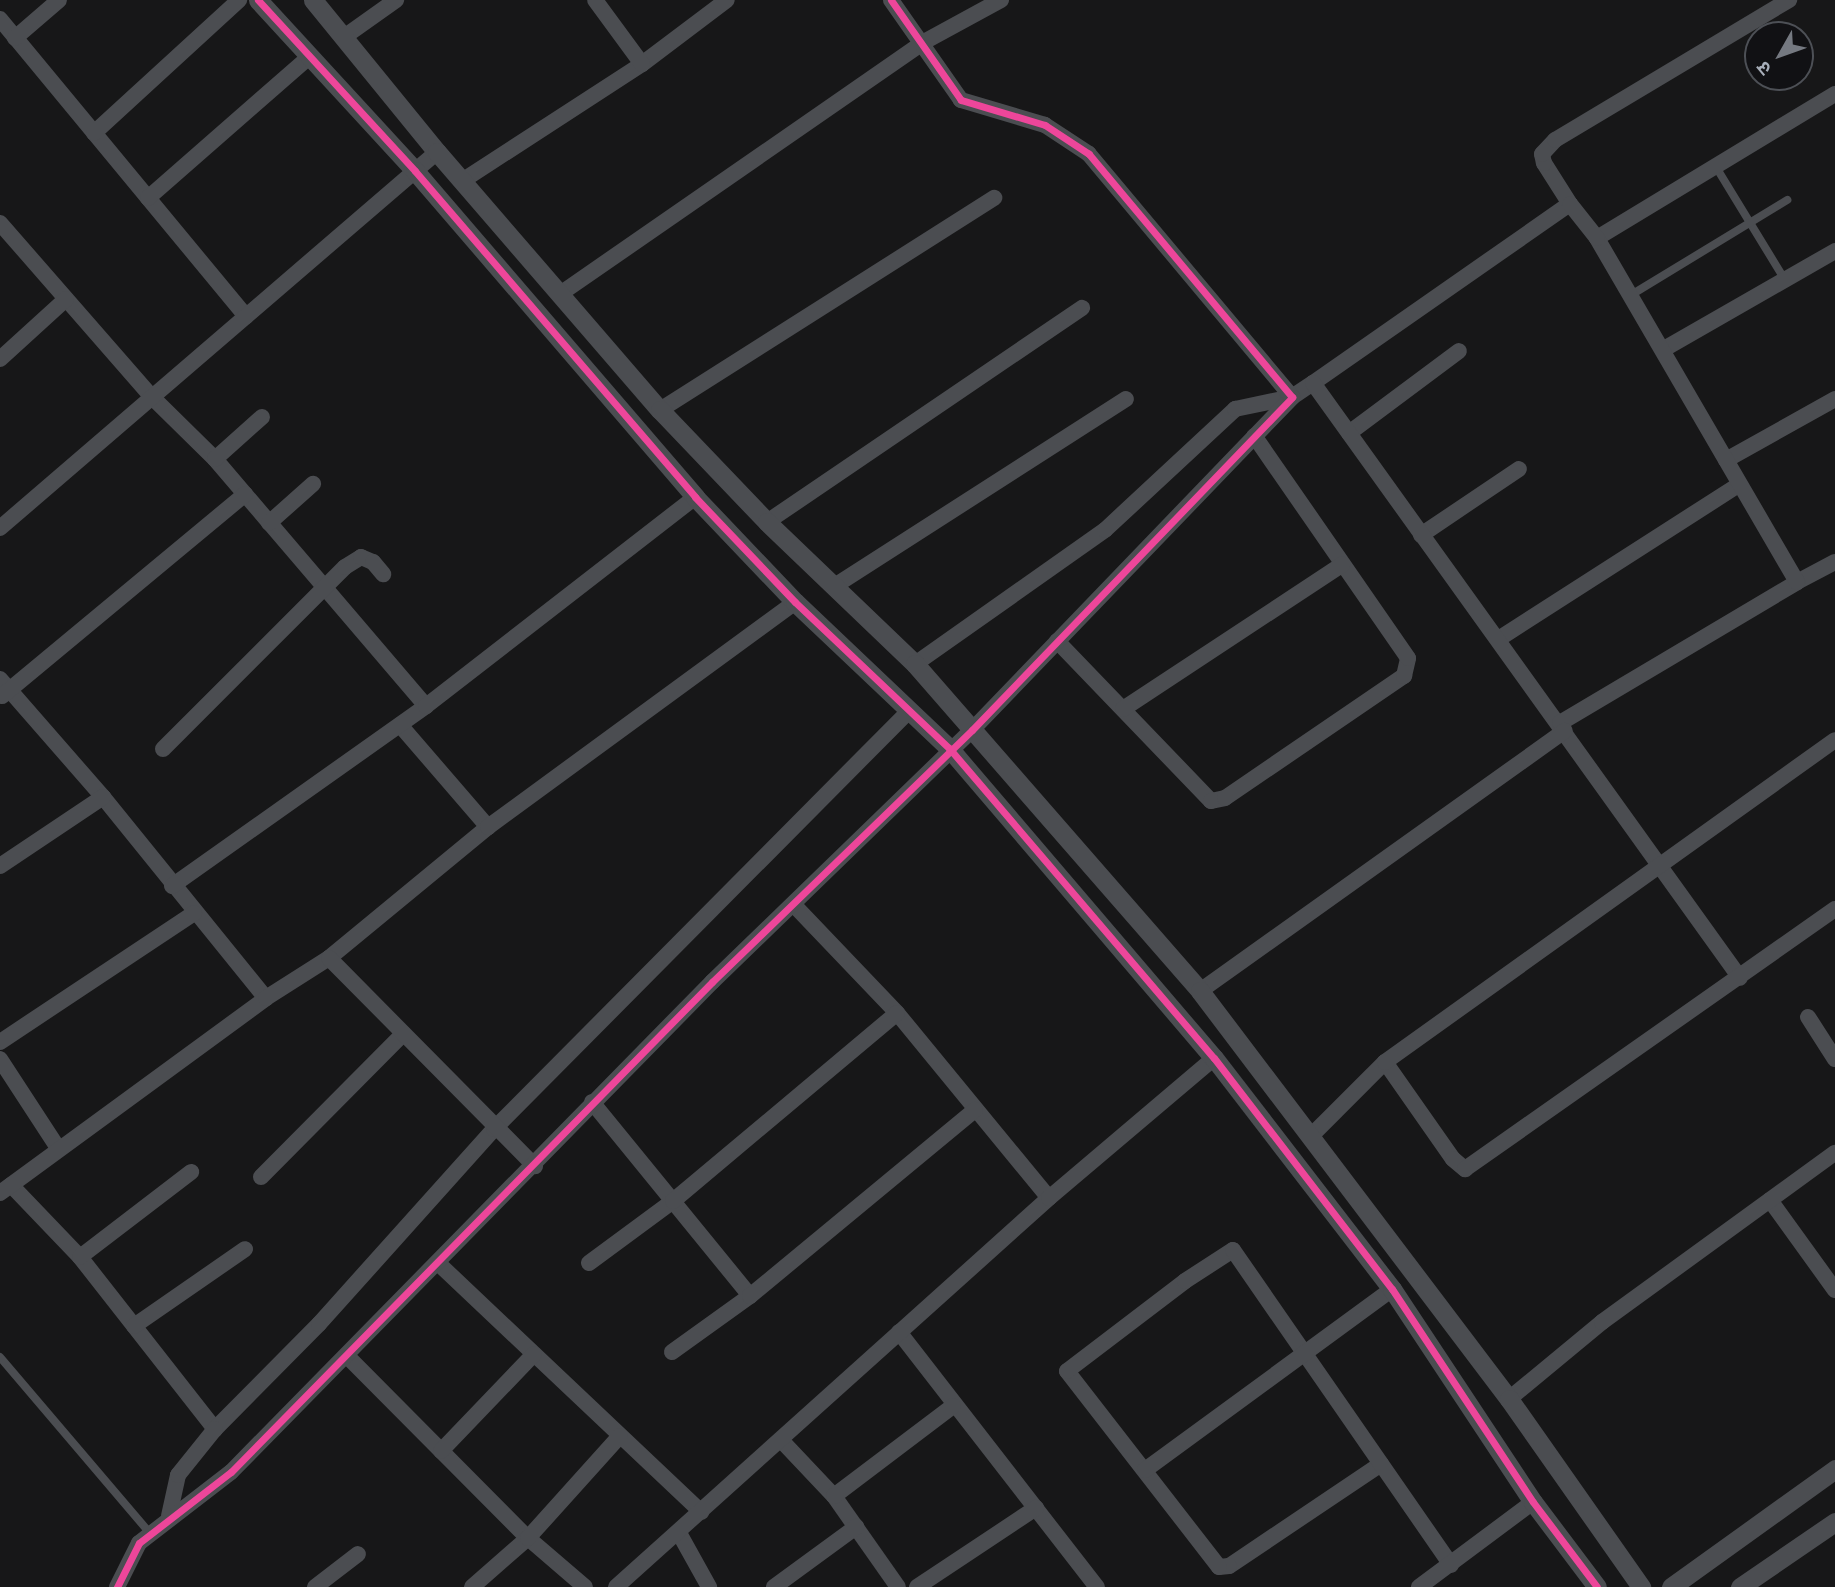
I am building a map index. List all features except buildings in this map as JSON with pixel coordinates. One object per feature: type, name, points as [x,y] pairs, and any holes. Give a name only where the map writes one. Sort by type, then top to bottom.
[{"type":"street","points":[[16,38],[59,0]]},
{"type":"street","points":[[94,133],[239,0]]},
{"type":"street","points":[[258,0],[308,58],[415,171],[695,497],[795,602],[949,748],[1214,1059],[1392,1289],[1533,1502],[1597,1587]]},
{"type":"street","points":[[313,0],[437,152],[660,410],[767,522],[915,664],[1200,991],[1312,1135],[1509,1399],[1641,1587]]},
{"type":"street","points":[[344,37],[396,0]]},
{"type":"street","points":[[595,0],[642,64]]},
{"type":"street","points":[[462,181],[642,64],[727,0]]},
{"type":"street","points":[[891,0],[961,100],[1045,125],[1089,154],[1292,397]]},
{"type":"street","points":[[560,294],[922,43],[1002,0]]},
{"type":"street","points":[[1789,0],[1547,146],[1542,154],[1544,163],[1570,204],[1597,238],[1664,349],[1738,485],[1797,582]]},
{"type":"street","points":[[0,19],[246,316]]},
{"type":"street","points":[[148,198],[308,58]]},
{"type":"street","points":[[1597,238],[1835,94]]},
{"type":"street","points":[[0,528],[437,152]]},
{"type":"street","points":[[660,410],[994,198]]},
{"type":"street","points":[[117,1587],[139,1543],[169,1516],[231,1472],[535,1166],[592,1102],[949,748],[972,730],[1292,397],[1570,204]]},
{"type":"street","points":[[0,223],[152,397],[215,459],[426,706]]},
{"type":"street","points":[[1664,349],[1835,251]]},
{"type":"street","points":[[0,359],[66,299]]},
{"type":"street","points":[[767,522],[1082,308]]},
{"type":"street","points":[[1349,433],[1459,351]]},
{"type":"street","points":[[1313,383],[1421,535],[1500,638],[1740,978]]},
{"type":"street","points":[[915,664],[1105,530],[1235,410],[1292,397]]},
{"type":"street","points":[[1726,460],[1835,398]]},
{"type":"street","points":[[833,587],[1126,399]]},
{"type":"street","points":[[215,459],[262,417]]},
{"type":"street","points":[[1057,641],[1124,709],[1202,797],[1211,801],[1225,798],[1408,670],[1408,658],[1254,436]]},
{"type":"street","points":[[1421,535],[1518,469]]},
{"type":"street","points":[[269,523],[313,484]]},
{"type":"street","points":[[1500,638],[1738,485]]},
{"type":"street","points":[[245,494],[3,689],[103,797],[172,886],[266,998]]},
{"type":"street","points":[[172,886],[426,706],[695,497]]},
{"type":"street","points":[[163,749],[325,587],[361,557],[373,562],[383,574]]},
{"type":"street","points":[[1200,991],[1563,727],[1797,582],[1835,562]]},
{"type":"street","points":[[1124,709],[1343,564]]},
{"type":"street","points":[[215,1429],[80,1257],[5,1189],[266,998],[329,958],[488,827],[795,602]]},
{"type":"street","points":[[169,1516],[178,1475],[215,1429],[319,1324],[494,1129],[910,710]]},
{"type":"street","points":[[400,725],[488,827]]},
{"type":"street","points":[[1312,1135],[1385,1062],[1659,862],[1835,740]]},
{"type":"street","points":[[0,866],[103,797]]},
{"type":"street","points":[[793,904],[897,1013],[1049,1198]]},
{"type":"street","points":[[1385,1062],[1453,1159],[1465,1169],[1835,909]]},
{"type":"street","points":[[0,1042],[194,913]]},
{"type":"street","points":[[329,958],[494,1129],[535,1166]]},
{"type":"street","points":[[589,1263],[673,1201],[897,1013]]},
{"type":"street","points":[[1808,1017],[1835,1059]]},
{"type":"street","points":[[261,1177],[402,1034]]},
{"type":"street","points":[[0,1059],[58,1148]]},
{"type":"street","points":[[616,1587],[1049,1198],[1214,1059]]},
{"type":"street","points":[[592,1102],[750,1296]]},
{"type":"street","points":[[672,1352],[750,1296],[975,1110]]},
{"type":"street","points":[[1509,1399],[1602,1322],[1835,1153]]},
{"type":"street","points":[[80,1257],[191,1172]]},
{"type":"street","points":[[1770,1200],[1835,1290]]},
{"type":"street","points":[[134,1326],[245,1249]]},
{"type":"street","points":[[1381,1464],[1229,1566],[1219,1567],[1067,1371],[1185,1281],[1233,1250],[1451,1565]]},
{"type":"street","points":[[439,1264],[701,1512]]},
{"type":"street","points":[[1145,1469],[1307,1355],[1392,1289]]},
{"type":"street","points":[[899,1332],[953,1406],[1097,1587]]},
{"type":"street","points":[[441,1451],[534,1354]]},
{"type":"street","points":[[347,1356],[528,1538],[585,1587]]},
{"type":"street","points":[[834,1496],[953,1406]]},
{"type":"street","points":[[472,1587],[528,1538],[620,1436]]},
{"type":"street","points":[[781,1440],[834,1496],[898,1587]]},
{"type":"street","points":[[1671,1587],[1835,1469]]},
{"type":"street","points":[[1419,1587],[1533,1502]]},
{"type":"street","points":[[917,1587],[1036,1508]]},
{"type":"street","points":[[1740,1587],[1835,1521]]},
{"type":"street","points":[[774,1587],[856,1527]]},
{"type":"street","points":[[679,1533],[709,1587]]},
{"type":"street","points":[[315,1587],[358,1554]]},
{"type":"lane","points":[[1716,167],[1785,280]]},
{"type":"lane","points":[[1631,295],[1787,200]]},
{"type":"lane","points":[[0,1357],[150,1533]]},
{"type":"cycle path","points":[[258,0],[415,171],[695,497],[795,602],[949,748],[1214,1058],[1392,1289],[1533,1502],[1597,1587]]},
{"type":"cycle path","points":[[117,1587],[139,1543],[231,1472],[712,982],[972,730],[1292,397],[1089,154],[1045,125],[961,100],[891,0]]}]
